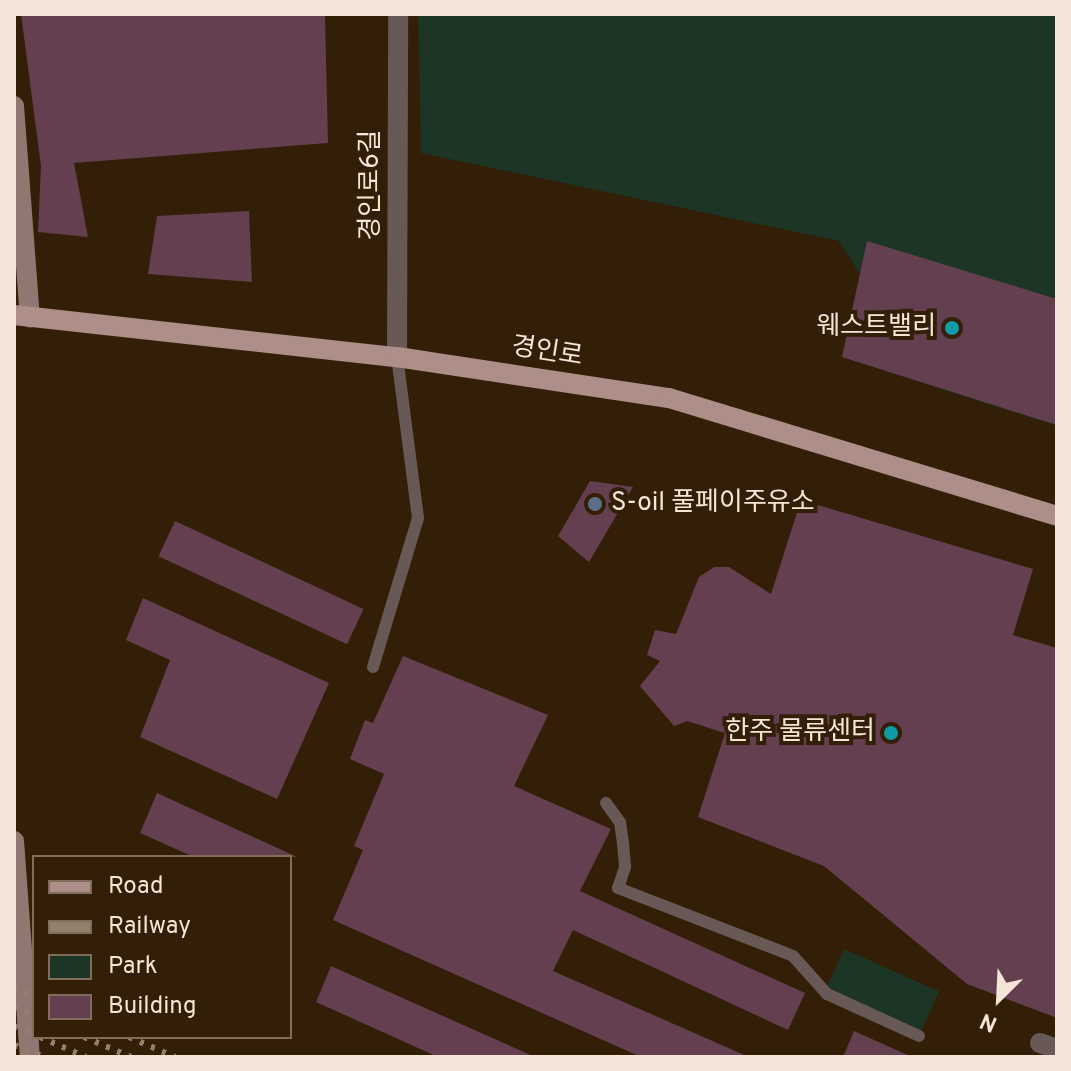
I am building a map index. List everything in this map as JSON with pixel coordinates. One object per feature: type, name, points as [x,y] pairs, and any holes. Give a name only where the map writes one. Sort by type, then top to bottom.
[{"type":"main road","points":[[14,106],[22,316]]},
{"type":"main road","name":"경인로","points":[[22,316],[397,357],[669,398],[1057,516]]},
{"type":"main road","points":[[14,841],[30,1057]]},
{"type":"street","name":"경인로6길","points":[[397,357],[398,14]]},
{"type":"lane","points":[[373,667],[418,518],[397,357]]},
{"type":"lane","points":[[606,803],[620,822],[623,843],[625,867],[618,888],[793,956],[827,994],[919,1036]]},
{"type":"green space","points":[[418,14],[1057,14],[1057,426],[842,357],[860,274],[839,241],[421,153]]},
{"type":"green space","points":[[844,949],[939,991],[922,1031],[827,988]]},
{"type":"building","points":[[21,14],[325,14],[328,143],[74,163],[88,237],[38,232],[41,166]]},
{"type":"building","points":[[249,211],[252,282],[148,274],[157,216]]},
{"type":"building","name":"웨스트밸리","points":[[867,241],[1057,299],[1057,425],[842,357]]},
{"type":"building","points":[[590,481],[633,487],[589,562],[558,536]]},
{"type":"building","name":"한주 물류센터","points":[[801,500],[1033,569],[1013,635],[1057,648],[1057,1018],[967,984],[824,866],[698,817],[725,733],[687,721],[674,726],[640,686],[660,661],[647,655],[655,630],[676,634],[699,577],[714,567],[729,567],[771,594]]},
{"type":"building","points":[[175,521],[364,609],[347,644],[159,556]]},
{"type":"building","points":[[143,598],[329,683],[277,799],[140,737],[170,660],[126,640]]},
{"type":"building","points":[[403,656],[548,715],[514,786],[611,829],[580,891],[805,993],[788,1030],[573,930],[553,971],[749,1057],[641,1057],[333,920],[363,850],[354,846],[384,774],[350,759],[365,720],[373,723]]},
{"type":"building","points":[[157,793],[297,857],[190,855],[140,833]]},
{"type":"building","points":[[331,966],[535,1057],[438,1057],[316,1002]]},
{"type":"building","points":[[854,1031],[912,1057],[843,1057]]},
{"type":"railway","points":[[14,987],[32,995]]},
{"type":"railway","points":[[14,1006],[32,1014]]},
{"type":"railway","points":[[14,1026],[32,1033]]},
{"type":"railway","points":[[45,1039],[86,1057]]},
{"type":"railway","points":[[89,1039],[131,1057]]},
{"type":"railway","points":[[134,1039],[175,1057]]},
{"type":"railway","points":[[14,1045],[43,1057]]},
{"type":"place","name":"웨스트밸리","points":[[952,328]]},
{"type":"place","name":"S-oil 풀페이주유소","points":[[595,504]]},
{"type":"place","name":"한주 물류센터","points":[[891,733]]}]
